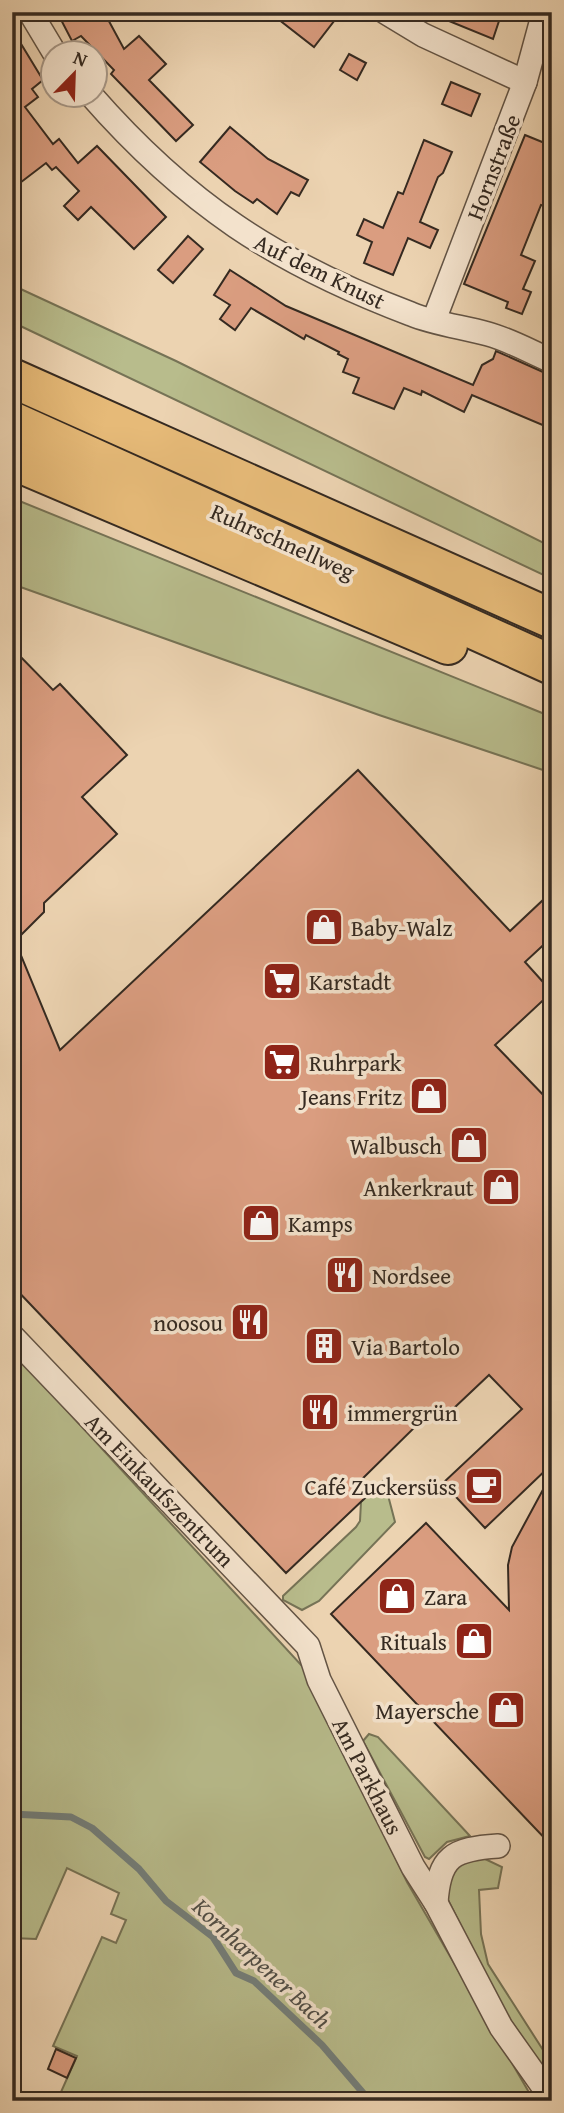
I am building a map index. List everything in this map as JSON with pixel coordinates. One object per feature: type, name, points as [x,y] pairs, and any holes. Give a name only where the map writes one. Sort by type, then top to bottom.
[{"type":"highway","points":[[12,358],[115,422]]},
{"type":"highway","name":"Ruhrschnellweg","points":[[12,378],[552,618]]},
{"type":"highway","name":"Ruhrschnellweg","points":[[12,421],[552,665]]},
{"type":"highway","points":[[12,460],[552,689]]},
{"type":"street","points":[[30,12],[46,38]]},
{"type":"street","points":[[385,12],[423,35],[525,82]]},
{"type":"street","name":"Hornstraße","points":[[434,320],[525,82],[544,12]]},
{"type":"street","name":"Auf dem Knust","points":[[104,108],[175,182],[264,247],[322,278],[414,316],[492,335],[552,361]]},
{"type":"street","name":"Am Einkaufszentrum","points":[[12,1336],[308,1646]]},
{"type":"street","name":"Am Parkhaus","points":[[308,1646],[319,1680],[413,1867],[436,1903],[501,2027],[552,2099]]},
{"type":"street","points":[[436,1903],[442,1867],[453,1855],[470,1848],[498,1846]]},
{"type":"green space","points":[[12,285],[176,361],[552,547],[552,579],[12,322]]},
{"type":"green space","points":[[12,498],[552,717],[552,773],[379,715],[12,584]]},
{"type":"green space","points":[[12,1351],[303,1667],[407,1882],[534,2101],[57,2101],[77,2056],[53,2046],[102,1937],[116,1943],[126,1920],[111,1914],[119,1893],[67,1868],[36,1939],[12,1938]]},
{"type":"green space","points":[[384,1480],[395,1522],[319,1601],[302,1610],[283,1600],[283,1596],[356,1527],[360,1521],[361,1502]]},
{"type":"green space","points":[[369,1734],[378,1737],[470,1836],[447,1842],[429,1859],[425,1857],[363,1741]]},
{"type":"green space","points":[[483,1858],[502,1867],[498,1888],[479,1890],[481,1934],[488,1964],[552,2064],[552,2081],[503,2009],[448,1900],[448,1879],[461,1862]]},
{"type":"building","points":[[57,12],[104,12],[124,49],[139,36],[166,64],[149,80],[193,125],[176,141],[111,74],[114,70],[108,64],[108,38],[70,38]]},
{"type":"building","points":[[269,12],[300,12],[309,19],[315,12],[341,12],[314,47]]},
{"type":"building","points":[[427,12],[502,12],[493,39]]},
{"type":"building","points":[[12,29],[38,72],[38,84],[32,89],[38,97],[25,107],[53,144],[59,139],[78,163],[97,146],[166,217],[134,249],[91,207],[78,220],[64,206],[79,191],[56,167],[52,170],[46,163],[12,189]]},
{"type":"building","points":[[349,54],[366,63],[357,80],[340,70]]},
{"type":"building","points":[[451,82],[480,94],[471,116],[442,104]]},
{"type":"building","points":[[230,127],[268,159],[308,180],[299,196],[291,192],[277,214],[257,199],[253,203],[235,191],[200,162]]},
{"type":"building","points":[[525,135],[552,146],[552,198],[548,207],[541,205],[521,255],[535,261],[523,289],[531,292],[522,314],[506,308],[508,302],[464,284]]},
{"type":"building","points":[[424,140],[452,152],[443,173],[438,177],[420,222],[438,230],[430,248],[408,238],[393,275],[364,263],[372,242],[357,235],[364,219],[383,228],[398,192],[403,194]]},
{"type":"building","points":[[188,236],[203,249],[173,283],[158,270]]},
{"type":"building","points":[[230,270],[286,306],[473,385],[482,365],[493,359],[496,351],[552,376],[552,429],[472,395],[464,412],[422,391],[421,395],[404,388],[394,409],[353,393],[359,378],[343,372],[348,359],[338,354],[339,352],[306,335],[304,339],[251,308],[235,330],[220,319],[230,305],[214,295]]},
{"type":"building","points":[[12,648],[53,690],[60,684],[127,755],[82,797],[117,834],[44,903],[44,912],[15,941],[60,1050],[358,770],[510,931],[543,900],[552,909],[552,937],[525,962],[552,992],[495,1045],[552,1104],[552,1464],[485,1528],[443,1483],[522,1409],[489,1375],[453,1409],[452,1419],[426,1416],[354,1487],[365,1498],[286,1573],[12,1285]]},
{"type":"building","points":[[552,1473],[552,1846],[331,1614],[426,1523],[509,1610],[508,1565],[512,1547]]},
{"type":"building","points":[[56,2049],[76,2058],[67,2078],[48,2069]]},
{"type":"waterway","name":"Kornharpener Bach","points":[[12,1814],[71,1817],[92,1828],[139,1869],[166,1901],[213,1937],[236,1973],[254,1981],[322,2045],[370,2101]]},
{"type":"place","name":"Baby-Walz","points":[[324,927]]},
{"type":"place","name":"Karstadt","points":[[282,981]]},
{"type":"place","name":"Ruhrpark","points":[[282,1062]]},
{"type":"place","name":"Jeans Fritz","points":[[429,1096]]},
{"type":"place","name":"Walbusch","points":[[469,1145]]},
{"type":"place","name":"Ankerkraut","points":[[501,1187]]},
{"type":"place","name":"Kamps","points":[[261,1223]]},
{"type":"place","name":"Nordsee","points":[[345,1275]]},
{"type":"place","name":"noosou","points":[[250,1322]]},
{"type":"place","name":"Via Bartolo","points":[[324,1346]]},
{"type":"place","name":"immergrün","points":[[320,1412]]},
{"type":"place","name":"Café Zuckersüss","points":[[484,1486]]},
{"type":"place","name":"Zara","points":[[397,1596]]},
{"type":"place","name":"Rituals","points":[[474,1641]]},
{"type":"place","name":"Mayersche","points":[[506,1710]]}]
